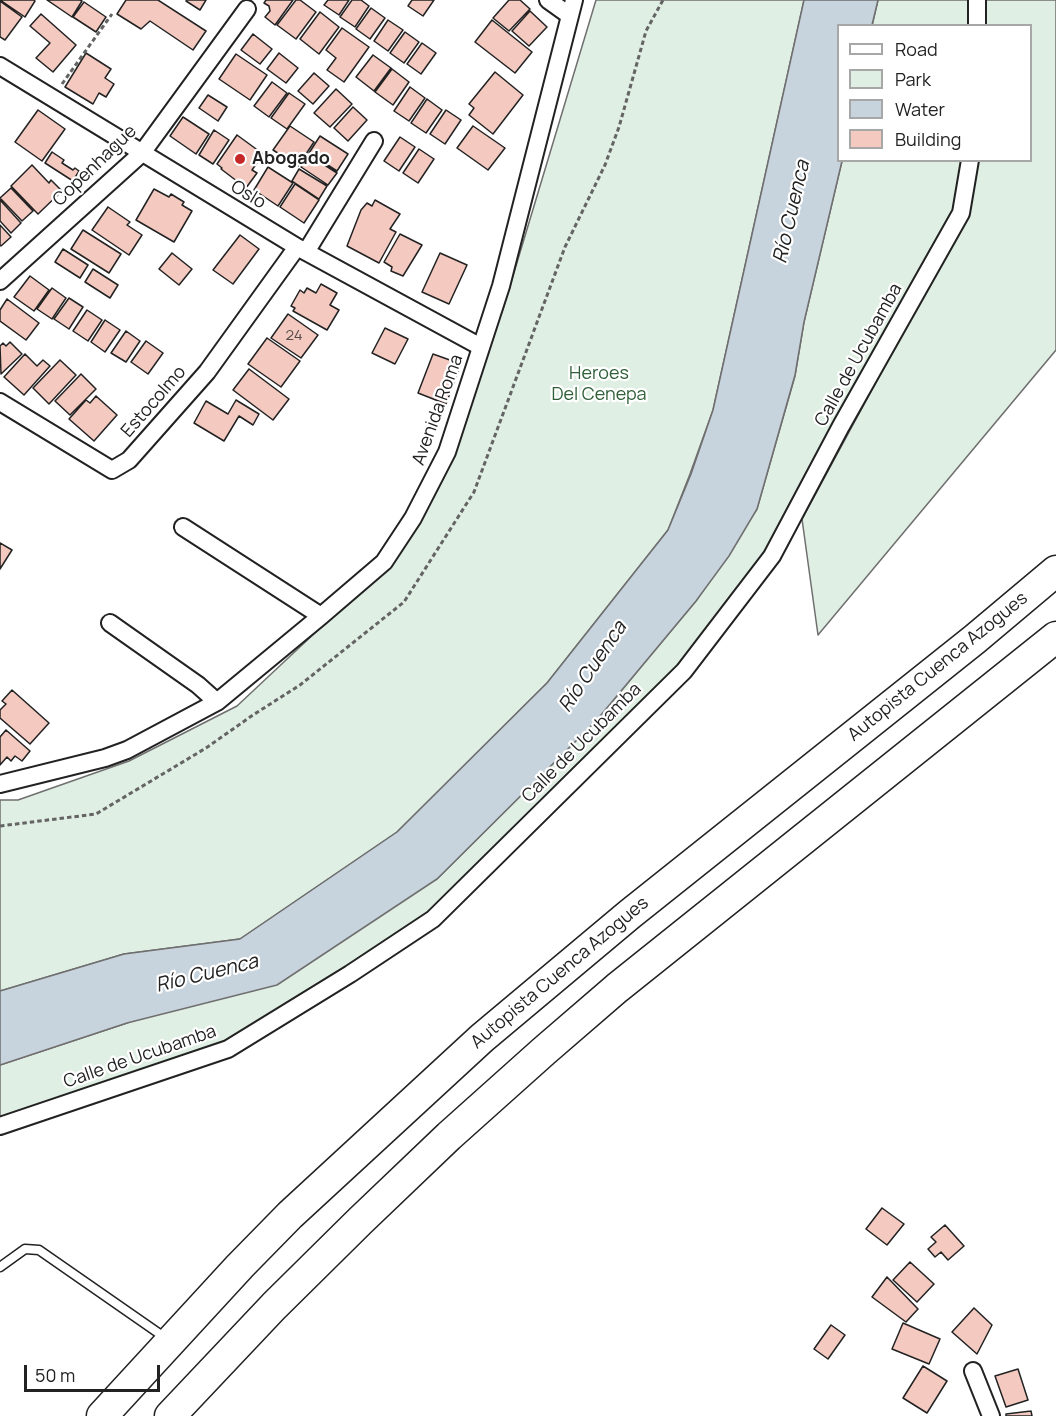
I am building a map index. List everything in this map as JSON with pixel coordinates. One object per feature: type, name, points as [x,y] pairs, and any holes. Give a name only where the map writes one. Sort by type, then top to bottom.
[{"type":"highway","name":"Autopista Cuenca Azogues","points":[[102,1416],[290,1215],[482,1038],[630,914],[1056,572]]},
{"type":"highway","points":[[170,1416],[351,1229],[511,1079],[617,988],[1056,637]]},
{"type":"street","points":[[548,0],[572,8]]},
{"type":"street","points":[[977,0],[977,24]]},
{"type":"street","name":"Avenida Roma","points":[[0,784],[105,758],[127,750],[217,702],[384,562],[413,518],[447,452],[501,285],[572,8]]},
{"type":"street","name":"Copenhague","points":[[0,280],[142,153],[247,9]]},
{"type":"street","name":"Oslo","points":[[0,66],[302,250],[481,347]]},
{"type":"street","points":[[302,250],[374,141]]},
{"type":"street","name":"Calle de Ucubamba","points":[[0,1126],[228,1049],[433,919],[676,679],[772,556],[841,426],[961,213],[970,162]]},
{"type":"street","name":"Estocolmo","points":[[0,402],[112,470],[129,460],[207,372],[302,250]]},
{"type":"street","points":[[183,527],[321,616]]},
{"type":"street","points":[[110,623],[198,685],[217,702]]},
{"type":"street","points":[[973,1371],[991,1416]]},
{"type":"lane","points":[[0,1267],[25,1249],[39,1250],[170,1341]]},
{"type":"path","points":[[565,247],[605,165],[620,128],[646,31],[663,0]]},
{"type":"path","points":[[52,98],[112,14]]},
{"type":"green space","name":"Heroes Del Cenepa","points":[[596,0],[804,0],[713,410],[668,530],[547,683],[397,832],[240,939],[124,954],[0,991],[0,800],[18,800],[129,761],[237,706],[318,630],[390,568],[450,464],[487,349],[503,309]]},
{"type":"green space","points":[[878,0],[977,0],[977,24],[872,24]]},
{"type":"green space","points":[[982,0],[1056,0],[1056,350],[818,635],[802,519],[966,216],[976,162],[1032,162],[1032,24],[983,24]]},
{"type":"green space","points":[[842,162],[970,162],[961,213],[772,556],[684,671],[433,919],[228,1049],[0,1126],[0,1065],[127,1023],[437,879],[596,721],[696,601],[757,509],[795,376],[804,322]]},
{"type":"water","name":"Río Cuenca","points":[[804,0],[878,0],[872,24],[837,24],[837,162],[842,162],[804,322],[795,375],[757,509],[729,556],[696,601],[596,721],[437,879],[277,985],[127,1023],[0,1065],[0,991],[124,954],[240,939],[397,832],[547,683],[668,530],[691,474],[713,410]]},
{"type":"building","points":[[0,0],[34,0],[35,1],[25,17]]},
{"type":"building","points":[[47,0],[80,0],[82,1],[72,17]]},
{"type":"building","points":[[126,0],[158,0],[206,31],[193,50],[150,21],[141,29],[117,14]]},
{"type":"building","points":[[187,0],[206,0],[200,10]]},
{"type":"building","points":[[266,0],[293,0],[275,25],[265,17],[270,11],[269,6],[264,3]]},
{"type":"building","points":[[296,0],[300,0],[316,12],[296,39],[277,25]]},
{"type":"building","points":[[328,0],[349,0],[339,15],[324,5]]},
{"type":"building","points":[[352,0],[361,0],[369,6],[355,27],[340,17]]},
{"type":"building","points":[[412,0],[434,0],[423,16],[408,6]]},
{"type":"building","points":[[509,0],[520,0],[530,9],[509,31],[493,18]]},
{"type":"building","points":[[0,1],[22,17],[5,40],[0,37]]},
{"type":"building","points":[[84,2],[106,17],[96,32],[73,17]]},
{"type":"building","points":[[371,8],[385,18],[370,39],[356,29]]},
{"type":"building","points":[[530,11],[547,27],[529,46],[512,31]]},
{"type":"building","points":[[320,12],[339,27],[319,54],[300,39]]},
{"type":"building","points":[[41,14],[76,45],[53,72],[36,58],[50,43],[30,26]]},
{"type":"building","points":[[388,20],[403,30],[388,51],[374,41]]},
{"type":"building","points":[[492,20],[532,52],[515,73],[475,42]]},
{"type":"building","points":[[342,28],[369,47],[344,82],[327,70],[336,58],[326,50]]},
{"type":"building","points":[[405,32],[419,42],[404,63],[390,53]]},
{"type":"building","points":[[253,34],[272,49],[260,64],[241,50]]},
{"type":"building","points":[[422,43],[436,53],[421,74],[407,64]]},
{"type":"building","points":[[86,53],[111,69],[105,78],[114,84],[106,97],[99,93],[93,104],[65,87]]},
{"type":"building","points":[[279,53],[298,68],[286,83],[267,69]]},
{"type":"building","points":[[236,54],[267,75],[250,100],[219,79]]},
{"type":"building","points":[[373,55],[391,68],[374,91],[356,77]]},
{"type":"building","points":[[392,69],[409,82],[393,105],[375,92]]},
{"type":"building","points":[[495,72],[523,95],[493,134],[469,115],[474,108],[469,104]]},
{"type":"building","points":[[314,73],[329,86],[313,104],[298,91]]},
{"type":"building","points":[[272,82],[287,93],[269,117],[254,106]]},
{"type":"building","points":[[410,87],[425,98],[409,121],[394,111]]},
{"type":"building","points":[[336,89],[352,104],[330,127],[314,113]]},
{"type":"building","points":[[289,93],[305,104],[287,129],[271,118]]},
{"type":"building","points":[[208,95],[227,107],[218,121],[199,108]]},
{"type":"building","points":[[427,99],[442,110],[426,133],[411,123]]},
{"type":"building","points":[[353,107],[367,120],[348,141],[334,128]]},
{"type":"building","points":[[38,110],[65,129],[42,161],[15,142]]},
{"type":"building","points":[[446,110],[461,120],[445,144],[430,134]]},
{"type":"building","points":[[183,117],[209,134],[196,154],[170,136]]},
{"type":"building","points":[[290,126],[314,142],[298,166],[273,150]]},
{"type":"building","points":[[473,126],[505,148],[488,170],[457,148]]},
{"type":"building","points":[[214,130],[229,140],[213,164],[199,155]]},
{"type":"building","name":"Abogado","points":[[237,135],[263,154],[252,170],[257,173],[246,188],[217,164]]},
{"type":"building","points":[[320,136],[348,154],[337,171],[309,153]]},
{"type":"building","points":[[400,137],[415,147],[399,171],[384,161]]},
{"type":"building","points":[[419,149],[434,159],[418,183],[403,173]]},
{"type":"building","points":[[52,152],[64,160],[62,163],[79,171],[73,181],[45,163]]},
{"type":"building","points":[[309,155],[337,173],[328,185],[301,167]]},
{"type":"building","points":[[32,165],[49,183],[51,180],[62,191],[38,214],[11,186]]},
{"type":"building","points":[[268,167],[293,183],[278,206],[254,190]]},
{"type":"building","points":[[299,169],[327,186],[319,199],[292,181]]},
{"type":"building","points":[[295,184],[319,200],[304,223],[280,207]]},
{"type":"building","points":[[11,188],[33,211],[22,221],[0,198]]},
{"type":"building","points":[[154,189],[169,197],[171,194],[184,202],[182,205],[192,211],[174,242],[136,220]]},
{"type":"building","points":[[0,200],[21,223],[11,233],[0,221]]},
{"type":"building","points":[[375,200],[400,214],[390,229],[396,232],[379,263],[347,246],[361,210],[367,203],[372,206]]},
{"type":"building","points":[[108,207],[130,222],[127,225],[142,235],[129,255],[92,230]]},
{"type":"building","points":[[0,225],[11,237],[1,246],[0,245]]},
{"type":"building","points":[[83,230],[121,254],[109,273],[71,249]]},
{"type":"building","points":[[400,234],[422,245],[403,276],[391,271],[392,267],[384,262]]},
{"type":"building","points":[[240,235],[259,249],[233,284],[213,270]]},
{"type":"building","points":[[63,249],[88,265],[80,278],[55,262]]},
{"type":"building","points":[[172,253],[192,269],[179,285],[159,269]]},
{"type":"building","points":[[440,253],[467,265],[449,304],[422,292]]},
{"type":"building","points":[[93,269],[118,285],[110,298],[85,282]]},
{"type":"building","points":[[30,276],[49,290],[34,311],[14,297]]},
{"type":"building","points":[[321,284],[337,293],[330,305],[339,310],[327,330],[293,311],[295,308],[291,306],[300,290],[304,293],[307,288],[316,293]]},
{"type":"building","points":[[52,288],[66,298],[52,319],[37,309]]},
{"type":"building","points":[[69,298],[83,307],[69,329],[54,319]]},
{"type":"building","points":[[7,299],[39,323],[26,340],[0,321],[0,310]]},
{"type":"building","points":[[87,310],[102,320],[88,341],[73,331]]},
{"type":"building","points":[[288,314],[318,335],[301,358],[271,338]]},
{"type":"building","points":[[105,320],[120,330],[105,352],[91,342]]},
{"type":"building","points":[[385,328],[408,339],[395,364],[372,353]]},
{"type":"building","points":[[126,331],[140,341],[126,362],[111,353]]},
{"type":"building","points":[[267,338],[300,361],[281,387],[248,364]]},
{"type":"building","points":[[146,341],[163,353],[148,374],[131,362]]},
{"type":"building","points":[[10,342],[22,354],[1,374],[0,346],[3,343],[6,346]]},
{"type":"building","points":[[25,354],[37,366],[43,360],[50,366],[24,395],[4,377]]},
{"type":"building","points":[[433,354],[461,364],[446,404],[418,393]]},
{"type":"building","points":[[60,360],[76,375],[49,404],[33,388]]},
{"type":"building","points":[[249,369],[289,399],[273,420],[233,390]]},
{"type":"building","points":[[81,374],[96,389],[70,415],[55,401]]},
{"type":"building","points":[[96,396],[117,415],[94,441],[69,419],[86,400],[90,403]]},
{"type":"building","points":[[236,400],[259,414],[253,425],[239,416],[224,441],[194,423],[206,401],[228,414]]},
{"type":"building","points":[[0,543],[12,550],[0,569]]},
{"type":"building","points":[[12,690],[49,723],[30,744],[0,718],[0,710],[6,704],[2,701]]},
{"type":"building","points":[[6,730],[30,751],[22,761],[15,756],[11,761],[7,757],[0,765],[0,737]]},
{"type":"building","points":[[882,1208],[904,1224],[887,1245],[866,1229]]},
{"type":"building","points":[[945,1225],[964,1246],[948,1260],[941,1252],[935,1257],[928,1249],[936,1242],[931,1237]]},
{"type":"building","points":[[910,1262],[934,1284],[917,1302],[893,1280]]},
{"type":"building","points":[[887,1277],[918,1309],[906,1322],[872,1297]]},
{"type":"building","points":[[974,1308],[992,1325],[977,1354],[952,1332]]},
{"type":"building","points":[[903,1323],[940,1339],[929,1364],[892,1349]]},
{"type":"building","points":[[831,1325],[845,1335],[828,1359],[814,1349]]},
{"type":"building","points":[[923,1366],[947,1381],[927,1413],[903,1398]]},
{"type":"building","points":[[1018,1369],[1028,1400],[1006,1407],[995,1376]]},
{"type":"building","points":[[1031,1411],[1032,1416],[1006,1416],[1006,1414]]},
{"type":"place","name":"Abogado","points":[[240,159]]}]
